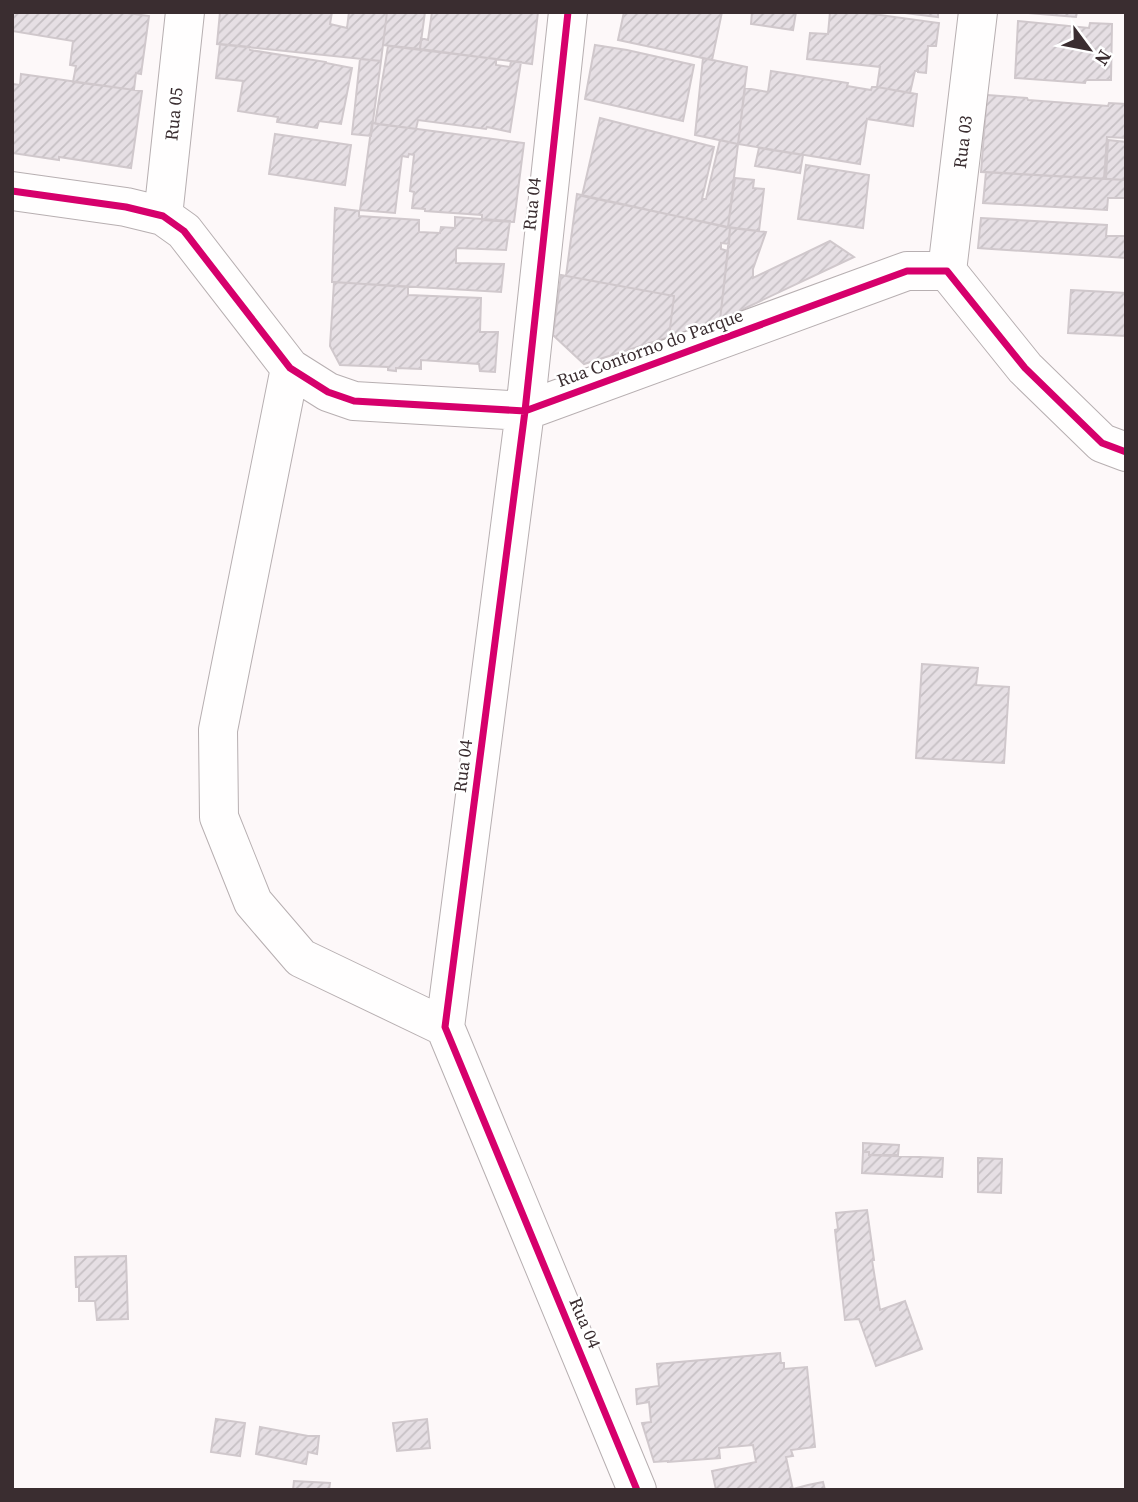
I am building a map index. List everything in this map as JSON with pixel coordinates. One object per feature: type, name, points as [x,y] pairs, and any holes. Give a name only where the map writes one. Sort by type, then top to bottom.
[{"type":"street","name":"Rua 05","points":[[163,216],[186,12]]},
{"type":"street","name":"Rua 04","points":[[568,12],[525,411],[445,1027],[637,1490]]},
{"type":"street","name":"Rua 03","points":[[947,271],[978,12]]},
{"type":"street","name":"Rua Contorno do Parque","points":[[12,191],[126,207],[163,216],[184,231],[290,368],[328,392],[354,401],[525,411],[906,271],[947,271]]},
{"type":"street","points":[[947,271],[1025,368],[1102,443],[1126,452]]},
{"type":"street","points":[[290,368],[218,730],[219,817],[253,902],[301,958],[445,1027]]},
{"type":"building","points":[[12,12],[120,12],[149,16],[141,74],[136,73],[134,90],[73,82],[76,66],[70,65],[73,41],[12,31]]},
{"type":"building","points":[[220,12],[332,12],[330,24],[347,28],[349,12],[387,12],[381,61],[217,44]]},
{"type":"building","points":[[387,12],[425,12],[420,49],[383,45]]},
{"type":"building","points":[[432,12],[538,12],[532,64],[420,49],[421,38],[428,40]]},
{"type":"building","points":[[624,12],[722,12],[712,60],[618,40]]},
{"type":"building","points":[[752,12],[796,12],[793,30],[751,24]]},
{"type":"building","points":[[830,12],[858,12],[939,23],[936,46],[928,46],[926,73],[915,71],[910,93],[877,87],[880,67],[807,59],[810,33],[828,34]]},
{"type":"building","points":[[897,12],[938,12],[938,17]]},
{"type":"building","points":[[1015,12],[1077,12],[1076,17]]},
{"type":"building","points":[[1018,21],[1089,28],[1090,23],[1112,24],[1111,80],[1086,80],[1085,83],[1015,78]]},
{"type":"building","points":[[220,44],[250,47],[250,50],[352,68],[341,124],[319,121],[317,128],[277,122],[278,117],[238,111],[243,81],[216,78]]},
{"type":"building","points":[[595,45],[694,65],[683,121],[585,99]]},
{"type":"building","points":[[388,46],[496,59],[496,65],[510,67],[511,61],[521,62],[510,132],[418,120],[416,129],[375,124]]},
{"type":"building","points":[[703,58],[747,67],[738,144],[695,135]]},
{"type":"building","points":[[360,59],[381,61],[371,136],[352,134]]},
{"type":"building","points":[[771,71],[848,83],[847,86],[871,90],[872,87],[877,87],[917,94],[913,126],[867,119],[860,164],[738,144],[745,88],[768,92]]},
{"type":"building","points":[[21,74],[142,91],[131,168],[12,153],[12,84],[20,85]]},
{"type":"building","points":[[987,95],[1108,106],[1109,103],[1126,104],[1126,138],[1107,137],[1104,179],[981,172]]},
{"type":"building","points":[[600,118],[714,147],[702,199],[706,199],[720,140],[738,144],[728,227],[582,196]]},
{"type":"building","points":[[372,123],[524,143],[514,222],[482,220],[482,215],[412,208],[414,192],[410,191],[414,155],[409,154],[408,157],[402,156],[395,213],[360,210]]},
{"type":"building","points":[[275,134],[351,145],[345,185],[269,174]]},
{"type":"building","points":[[1108,140],[1126,142],[1126,180],[1106,179]]},
{"type":"building","points":[[759,148],[803,155],[800,173],[755,166]]},
{"type":"building","points":[[806,165],[869,175],[863,228],[798,219]]},
{"type":"building","points":[[986,172],[1126,180],[1126,198],[1108,198],[1107,210],[983,203]]},
{"type":"building","points":[[735,178],[754,180],[753,188],[764,189],[759,231],[728,227]]},
{"type":"building","points":[[577,194],[730,228],[729,244],[721,243],[721,249],[728,251],[720,320],[669,337],[674,296],[566,276]]},
{"type":"building","points":[[335,208],[359,211],[359,216],[419,220],[419,232],[440,233],[441,227],[455,228],[455,217],[510,221],[506,250],[456,248],[456,263],[504,264],[501,292],[332,282]]},
{"type":"building","points":[[981,218],[1107,225],[1106,236],[1126,236],[1126,258],[978,248]]},
{"type":"building","points":[[730,228],[766,232],[753,269],[753,278],[830,241],[854,257],[720,320]]},
{"type":"building","points":[[561,275],[674,296],[669,337],[584,364],[553,335]]},
{"type":"building","points":[[334,282],[408,287],[408,295],[481,298],[480,332],[498,332],[495,372],[480,371],[479,364],[421,360],[421,369],[396,368],[396,371],[388,370],[388,367],[340,365],[330,346]]},
{"type":"building","points":[[1071,290],[1126,293],[1126,336],[1068,333]]},
{"type":"building","points":[[922,664],[978,668],[976,685],[1009,687],[1004,763],[916,758]]},
{"type":"building","points":[[863,1143],[899,1145],[898,1155],[869,1155],[869,1152],[863,1152]]},
{"type":"building","points":[[863,1152],[869,1152],[869,1155],[943,1158],[942,1177],[862,1173]]},
{"type":"building","points":[[978,1158],[1002,1159],[1001,1193],[978,1192]]},
{"type":"building","points":[[867,1210],[880,1310],[905,1301],[922,1349],[876,1366],[859,1319],[845,1320],[835,1230],[838,1229],[836,1213]]},
{"type":"building","points":[[126,1256],[128,1319],[97,1320],[95,1301],[79,1301],[75,1257]]},
{"type":"building","points":[[780,1353],[784,1369],[807,1367],[815,1447],[791,1450],[793,1456],[786,1457],[793,1490],[716,1490],[712,1471],[756,1462],[753,1445],[719,1448],[720,1458],[654,1462],[642,1423],[651,1422],[649,1402],[637,1404],[636,1389],[659,1386],[657,1364]]},
{"type":"building","points":[[216,1419],[245,1423],[240,1456],[211,1452]]},
{"type":"building","points":[[427,1419],[430,1448],[397,1451],[393,1423]]},
{"type":"building","points":[[260,1427],[319,1436],[317,1454],[308,1452],[306,1464],[256,1454]]},
{"type":"building","points":[[294,1481],[330,1483],[329,1490],[293,1490]]},
{"type":"building","points":[[823,1482],[825,1490],[793,1489],[808,1485]]},
{"type":"cycle path","points":[[568,12],[525,411],[445,1027],[637,1490]]},
{"type":"cycle path","points":[[12,191],[126,207],[163,216],[184,231],[290,368],[328,392],[354,401],[525,411],[907,271],[947,271],[1025,368],[1102,443],[1126,452]]}]
